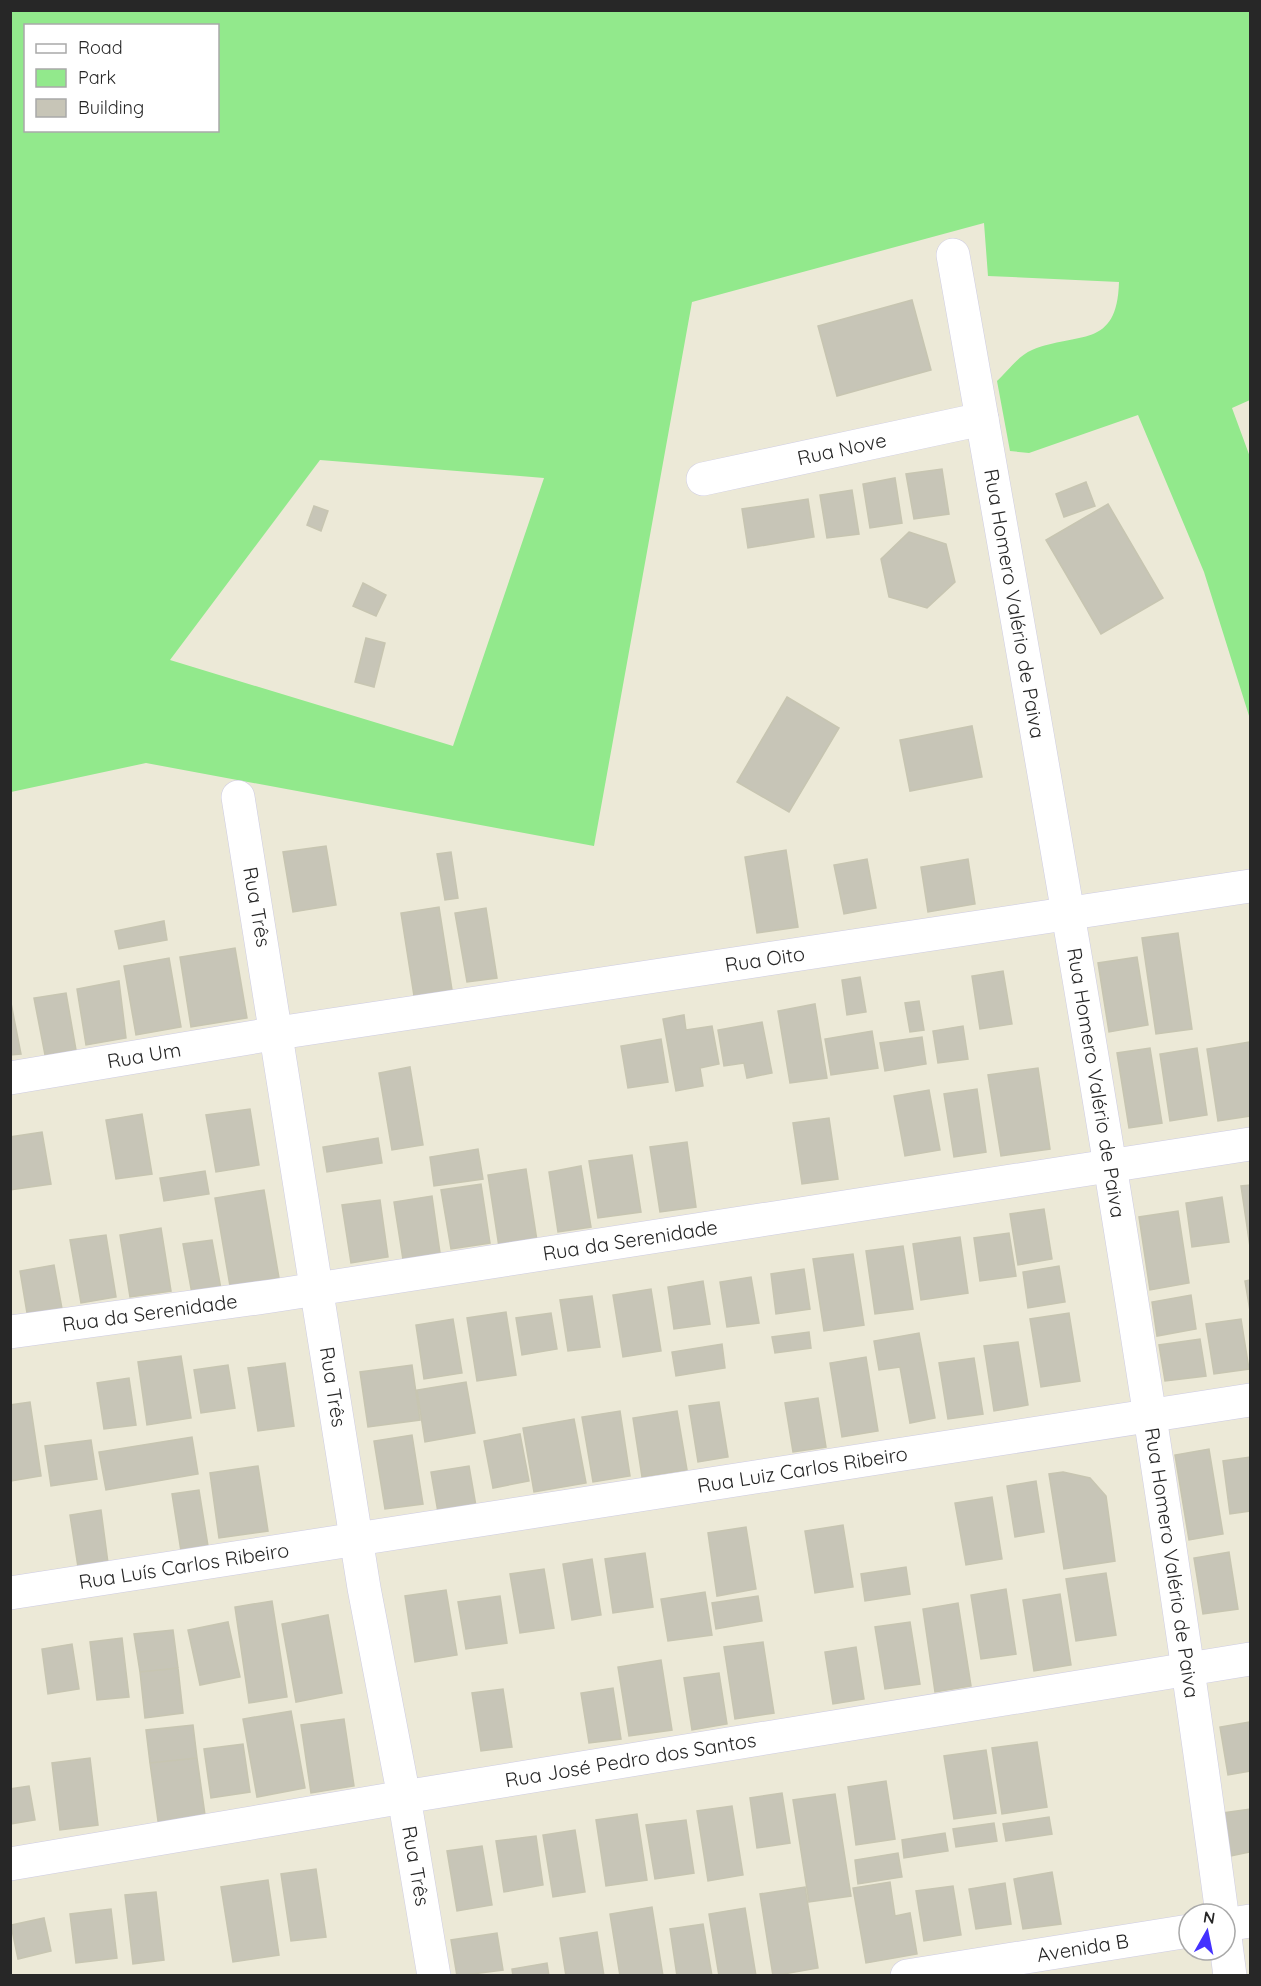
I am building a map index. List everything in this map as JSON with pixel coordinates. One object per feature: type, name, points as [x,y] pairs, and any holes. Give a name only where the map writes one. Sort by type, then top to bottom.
[{"type":"street","name":"Rua Homero Valério de Paiva","points":[[953,255],[1111,1165],[1189,1669],[1220,1902]]},
{"type":"street","name":"Rua Nove","points":[[703,479],[982,419]]},
{"type":"street","name":"Rua Três","points":[[238,797],[278,1033],[357,1540],[434,1976]]},
{"type":"street","name":"Rua Oito","points":[[278,1033],[1251,886]]},
{"type":"street","name":"Rua Um","points":[[10,1078],[278,1033]]},
{"type":"street","name":"Rua da Serenidade","points":[[10,1332],[318,1288],[1251,1144]]},
{"type":"street","name":"Rua Luiz Carlos Ribeiro","points":[[357,1540],[1251,1400]]},
{"type":"street","name":"Rua Luís Carlos Ribeiro","points":[[10,1593],[357,1540]]},
{"type":"street","name":"Rua José Pedro dos Santos","points":[[10,1864],[404,1797],[1251,1659]]},
{"type":"street","name":"Avenida B","points":[[908,1976],[1177,1933]]},
{"type":"green space","points":[[10,11],[1250,11],[1250,400],[1232,408],[1250,457],[1250,719],[1204,572],[1138,415],[1029,453],[1010,451],[997,381],[1027,352],[1049,344],[1092,334],[1103,328],[1111,319],[1117,304],[1119,282],[988,276],[984,223],[692,302],[594,846],[146,763],[11,792]],"holes":[[[320,460],[544,478],[453,746],[170,660]]]},
{"type":"building","points":[[912,300],[931,370],[837,396],[818,326]]},
{"type":"building","points":[[942,469],[949,514],[914,519],[906,474]]},
{"type":"building","points":[[895,478],[902,523],[870,528],[863,484]]},
{"type":"building","points":[[1086,482],[1095,506],[1064,517],[1056,494]]},
{"type":"building","points":[[852,490],[859,534],[827,538],[820,495]]},
{"type":"building","points":[[808,499],[814,537],[748,548],[742,509]]},
{"type":"building","points":[[1108,504],[1163,598],[1101,634],[1046,540]]},
{"type":"building","points":[[314,506],[328,511],[321,531],[307,525]]},
{"type":"building","points":[[909,532],[946,544],[955,582],[927,608],[889,597],[881,559]]},
{"type":"building","points":[[363,583],[386,595],[376,616],[353,606]]},
{"type":"building","points":[[366,638],[385,643],[374,687],[355,682]]},
{"type":"building","points":[[787,697],[839,728],[789,812],[737,782]]},
{"type":"building","points":[[972,726],[982,777],[910,791],[900,740]]},
{"type":"building","points":[[326,846],[336,905],[293,912],[283,852]]},
{"type":"building","points":[[786,850],[798,927],[757,933],[745,857]]},
{"type":"building","points":[[451,852],[458,898],[445,900],[437,854]]},
{"type":"building","points":[[867,859],[876,908],[844,914],[834,865]]},
{"type":"building","points":[[968,859],[975,904],[928,912],[921,867]]},
{"type":"building","points":[[439,907],[452,990],[414,996],[401,913]]},
{"type":"building","points":[[486,908],[497,978],[467,982],[455,913]]},
{"type":"building","points":[[164,921],[167,940],[119,949],[115,931]]},
{"type":"building","points":[[1178,933],[1192,1029],[1156,1034],[1142,938]]},
{"type":"building","points":[[235,948],[247,1018],[191,1027],[180,957]]},
{"type":"building","points":[[1137,957],[1148,1025],[1109,1032],[1098,963]]},
{"type":"building","points":[[169,958],[181,1027],[136,1035],[124,966]]},
{"type":"building","points":[[1003,971],[1012,1024],[980,1029],[972,976]]},
{"type":"building","points":[[860,977],[866,1012],[847,1015],[842,980]]},
{"type":"building","points":[[119,981],[126,1038],[86,1045],[77,989]]},
{"type":"building","points":[[66,993],[76,1050],[45,1055],[34,998]]},
{"type":"building","points":[[10,998],[21,1054],[10,1055]]},
{"type":"building","points":[[919,1001],[924,1030],[910,1032],[905,1003]]},
{"type":"building","points":[[815,1004],[827,1078],[790,1083],[778,1011]]},
{"type":"building","points":[[684,1015],[686,1030],[712,1026],[719,1064],[700,1068],[703,1086],[676,1091],[663,1019]]},
{"type":"building","points":[[762,1022],[772,1073],[747,1078],[744,1063],[724,1066],[718,1030]]},
{"type":"building","points":[[963,1026],[968,1059],[938,1063],[933,1031]]},
{"type":"building","points":[[872,1031],[878,1068],[831,1075],[825,1039]]},
{"type":"building","points":[[922,1037],[926,1064],[885,1071],[880,1043]]},
{"type":"building","points":[[661,1039],[668,1082],[628,1088],[621,1046]]},
{"type":"building","points":[[1250,1042],[1250,1116],[1218,1121],[1207,1049]]},
{"type":"building","points":[[1150,1048],[1162,1123],[1129,1128],[1117,1053]]},
{"type":"building","points":[[1197,1048],[1207,1115],[1170,1121],[1160,1054]]},
{"type":"building","points":[[410,1067],[423,1145],[392,1150],[379,1073]]},
{"type":"building","points":[[1038,1068],[1050,1149],[1001,1156],[988,1075]]},
{"type":"building","points":[[977,1089],[986,1152],[954,1157],[944,1094]]},
{"type":"building","points":[[929,1090],[940,1150],[905,1156],[894,1096]]},
{"type":"building","points":[[250,1109],[259,1165],[216,1172],[206,1115]]},
{"type":"building","points":[[142,1114],[152,1174],[116,1179],[106,1120]]},
{"type":"building","points":[[829,1118],[838,1179],[802,1184],[793,1123]]},
{"type":"building","points":[[42,1132],[51,1184],[10,1190],[10,1137]]},
{"type":"building","points":[[378,1138],[382,1163],[327,1172],[323,1147]]},
{"type":"building","points":[[687,1142],[696,1207],[660,1212],[650,1147]]},
{"type":"building","points":[[478,1149],[483,1179],[434,1186],[430,1157]]},
{"type":"building","points":[[632,1155],[641,1212],[598,1218],[589,1161]]},
{"type":"building","points":[[581,1166],[591,1227],[558,1232],[549,1172]]},
{"type":"building","points":[[526,1169],[537,1241],[499,1247],[488,1175]]},
{"type":"building","points":[[205,1171],[209,1194],[164,1201],[160,1178]]},
{"type":"building","points":[[481,1184],[490,1243],[451,1249],[441,1190]]},
{"type":"building","points":[[1250,1185],[1250,1247],[1241,1186]]},
{"type":"building","points":[[264,1190],[279,1278],[230,1286],[215,1198]]},
{"type":"building","points":[[432,1196],[441,1260],[404,1266],[394,1202]]},
{"type":"building","points":[[1222,1197],[1229,1242],[1192,1247],[1186,1203]]},
{"type":"building","points":[[380,1200],[388,1257],[351,1263],[342,1205]]},
{"type":"building","points":[[1044,1209],[1052,1259],[1018,1265],[1010,1214]]},
{"type":"building","points":[[1178,1211],[1189,1283],[1150,1290],[1139,1217]]},
{"type":"building","points":[[161,1228],[171,1291],[130,1297],[120,1235]]},
{"type":"building","points":[[1009,1233],[1016,1276],[980,1281],[974,1238]]},
{"type":"building","points":[[106,1235],[116,1297],[81,1303],[70,1240]]},
{"type":"building","points":[[960,1237],[968,1293],[921,1300],[913,1244]]},
{"type":"building","points":[[212,1240],[221,1289],[192,1294],[183,1244]]},
{"type":"building","points":[[903,1246],[913,1309],[875,1314],[866,1251]]},
{"type":"building","points":[[853,1254],[864,1325],[824,1331],[813,1259]]},
{"type":"building","points":[[54,1265],[63,1314],[28,1319],[20,1271]]},
{"type":"building","points":[[1059,1266],[1065,1302],[1028,1308],[1023,1272]]},
{"type":"building","points":[[804,1269],[810,1309],[776,1314],[771,1274]]},
{"type":"building","points":[[751,1277],[759,1323],[727,1327],[720,1282]]},
{"type":"building","points":[[1250,1280],[1250,1311],[1245,1281]]},
{"type":"building","points":[[703,1281],[710,1324],[674,1329],[668,1287]]},
{"type":"building","points":[[651,1289],[661,1351],[623,1357],[613,1295]]},
{"type":"building","points":[[1191,1295],[1196,1329],[1157,1336],[1152,1302]]},
{"type":"building","points":[[592,1296],[600,1347],[568,1351],[560,1300]]},
{"type":"building","points":[[506,1312],[516,1375],[477,1381],[467,1318]]},
{"type":"building","points":[[551,1313],[557,1349],[522,1355],[516,1318]]},
{"type":"building","points":[[1069,1313],[1080,1381],[1041,1387],[1030,1319]]},
{"type":"building","points":[[453,1319],[462,1373],[424,1379],[416,1325]]},
{"type":"building","points":[[1241,1319],[1249,1369],[1214,1374],[1206,1324]]},
{"type":"building","points":[[809,1332],[811,1348],[775,1353],[772,1337]]},
{"type":"building","points":[[919,1333],[935,1418],[910,1423],[900,1367],[879,1370],[874,1341]]},
{"type":"building","points":[[1200,1339],[1206,1376],[1165,1381],[1159,1345]]},
{"type":"building","points":[[1018,1342],[1028,1405],[994,1411],[984,1346]]},
{"type":"building","points":[[722,1344],[725,1368],[676,1376],[672,1352]]},
{"type":"building","points":[[181,1356],[191,1418],[147,1425],[138,1362]]},
{"type":"building","points":[[866,1357],[878,1431],[842,1437],[830,1363]]},
{"type":"building","points":[[974,1358],[983,1414],[948,1419],[939,1363]]},
{"type":"building","points":[[285,1363],[294,1426],[258,1431],[248,1368]]},
{"type":"building","points":[[228,1365],[235,1408],[201,1413],[194,1370]]},
{"type":"building","points":[[412,1365],[420,1420],[368,1427],[360,1372]]},
{"type":"building","points":[[129,1378],[136,1425],[104,1429],[97,1383]]},
{"type":"building","points":[[466,1382],[475,1433],[425,1442],[417,1390]]},
{"type":"building","points":[[818,1398],[826,1447],[793,1452],[785,1403]]},
{"type":"building","points":[[30,1402],[41,1476],[10,1481],[10,1405]]},
{"type":"building","points":[[719,1402],[728,1457],[698,1462],[689,1406]]},
{"type":"building","points":[[620,1411],[630,1476],[593,1482],[582,1417]]},
{"type":"building","points":[[677,1411],[687,1470],[642,1477],[633,1418]]},
{"type":"building","points":[[574,1419],[586,1483],[534,1492],[523,1428]]},
{"type":"building","points":[[520,1434],[529,1481],[493,1488],[484,1441]]},
{"type":"building","points":[[412,1435],[423,1504],[385,1509],[374,1441]]},
{"type":"building","points":[[192,1437],[198,1474],[106,1490],[99,1452]]},
{"type":"building","points":[[91,1440],[97,1479],[51,1486],[45,1446]]},
{"type":"building","points":[[1209,1449],[1223,1534],[1189,1540],[1175,1455]]},
{"type":"building","points":[[1250,1457],[1250,1511],[1230,1514],[1223,1461]]},
{"type":"building","points":[[258,1466],[268,1531],[219,1538],[210,1473]]},
{"type":"building","points":[[469,1466],[477,1512],[439,1518],[431,1472]]},
{"type":"building","points":[[1063,1472],[1090,1478],[1106,1496],[1115,1561],[1064,1569],[1049,1474]]},
{"type":"building","points":[[1036,1481],[1044,1532],[1015,1537],[1007,1486]]},
{"type":"building","points":[[199,1490],[208,1546],[181,1551],[172,1494]]},
{"type":"building","points":[[992,1497],[1002,1559],[966,1565],[955,1503]]},
{"type":"building","points":[[101,1510],[108,1563],[78,1567],[70,1515]]},
{"type":"building","points":[[843,1525],[853,1587],[815,1593],[805,1531]]},
{"type":"building","points":[[746,1527],[756,1589],[717,1596],[708,1533]]},
{"type":"building","points":[[1229,1552],[1238,1609],[1203,1614],[1194,1558]]},
{"type":"building","points":[[645,1553],[653,1607],[613,1613],[605,1559]]},
{"type":"building","points":[[592,1559],[601,1615],[572,1620],[563,1564]]},
{"type":"building","points":[[906,1567],[910,1594],[865,1601],[861,1574]]},
{"type":"building","points":[[544,1569],[554,1628],[520,1633],[510,1574]]},
{"type":"building","points":[[1106,1573],[1116,1635],[1076,1641],[1066,1579]]},
{"type":"building","points":[[1006,1589],[1016,1654],[981,1659],[971,1595]]},
{"type":"building","points":[[446,1590],[457,1655],[415,1662],[405,1596]]},
{"type":"building","points":[[705,1592],[712,1635],[668,1641],[661,1599]]},
{"type":"building","points":[[1060,1594],[1071,1665],[1034,1671],[1023,1600]]},
{"type":"building","points":[[500,1596],[507,1643],[466,1649],[458,1602]]},
{"type":"building","points":[[758,1596],[762,1621],[716,1629],[712,1603]]},
{"type":"building","points":[[272,1601],[287,1697],[249,1703],[235,1607]]},
{"type":"building","points":[[958,1603],[971,1686],[935,1692],[923,1609]]},
{"type":"building","points":[[328,1615],[342,1693],[296,1702],[282,1624]]},
{"type":"building","points":[[228,1622],[240,1677],[200,1685],[188,1630]]},
{"type":"building","points":[[910,1622],[920,1684],[885,1689],[875,1627]]},
{"type":"building","points":[[173,1630],[178,1668],[140,1672],[134,1634]]},
{"type":"building","points":[[122,1638],[129,1697],[97,1700],[90,1642]]},
{"type":"building","points":[[763,1642],[774,1713],[735,1719],[724,1647]]},
{"type":"building","points":[[72,1644],[79,1689],[48,1694],[42,1649]]},
{"type":"building","points":[[856,1647],[864,1699],[833,1704],[825,1652]]},
{"type":"building","points":[[661,1660],[672,1730],[629,1736],[618,1667]]},
{"type":"building","points":[[178,1668],[183,1713],[145,1718],[140,1672]]},
{"type":"building","points":[[719,1673],[727,1724],[692,1730],[684,1678]]},
{"type":"building","points":[[613,1688],[621,1739],[589,1743],[581,1693]]},
{"type":"building","points":[[503,1689],[512,1747],[481,1751],[472,1693]]},
{"type":"building","points":[[291,1711],[305,1788],[257,1797],[243,1719]]},
{"type":"building","points":[[344,1719],[354,1786],[311,1793],[301,1725]]},
{"type":"building","points":[[1250,1722],[1250,1771],[1228,1775],[1220,1727]]},
{"type":"building","points":[[193,1725],[197,1758],[150,1763],[146,1730]]},
{"type":"building","points":[[1037,1742],[1047,1807],[1002,1814],[992,1748]]},
{"type":"building","points":[[243,1744],[250,1792],[211,1798],[204,1749]]},
{"type":"building","points":[[986,1750],[996,1813],[954,1819],[944,1756]]},
{"type":"building","points":[[90,1758],[98,1825],[60,1830],[52,1763]]},
{"type":"building","points":[[197,1758],[206,1822],[159,1828],[150,1763]]},
{"type":"building","points":[[886,1781],[895,1839],[856,1845],[848,1787]]},
{"type":"building","points":[[29,1786],[35,1820],[10,1824],[10,1789]]},
{"type":"building","points":[[782,1793],[790,1843],[757,1848],[750,1798]]},
{"type":"building","points":[[835,1794],[851,1896],[809,1902],[793,1800]]},
{"type":"building","points":[[732,1806],[743,1875],[708,1881],[697,1811]]},
{"type":"building","points":[[1250,1809],[1250,1852],[1230,1856],[1223,1813]]},
{"type":"building","points":[[637,1814],[647,1880],[606,1886],[596,1820]]},
{"type":"building","points":[[1049,1817],[1052,1834],[1006,1841],[1003,1824]]},
{"type":"building","points":[[686,1820],[694,1873],[655,1879],[646,1825]]},
{"type":"building","points":[[994,1823],[997,1841],[956,1847],[953,1829]]},
{"type":"building","points":[[575,1830],[585,1892],[553,1897],[543,1835]]},
{"type":"building","points":[[945,1833],[948,1851],[904,1858],[902,1840]]},
{"type":"building","points":[[536,1836],[543,1885],[504,1892],[496,1841]]},
{"type":"building","points":[[482,1846],[492,1905],[457,1911],[447,1851]]},
{"type":"building","points":[[898,1853],[902,1877],[858,1884],[855,1860]]},
{"type":"building","points":[[316,1869],[326,1937],[291,1941],[281,1874]]},
{"type":"building","points":[[1052,1872],[1061,1924],[1023,1929],[1014,1879]]},
{"type":"building","points":[[268,1880],[279,1955],[233,1962],[221,1887]]},
{"type":"building","points":[[890,1882],[895,1916],[910,1913],[917,1954],[866,1963],[853,1888]]},
{"type":"building","points":[[1005,1883],[1011,1924],[976,1929],[969,1889]]},
{"type":"building","points":[[953,1886],[961,1935],[924,1941],[916,1891]]},
{"type":"building","points":[[805,1887],[818,1968],[773,1976],[760,1894]]},
{"type":"building","points":[[156,1892],[164,1960],[133,1964],[125,1895]]},
{"type":"building","points":[[652,1907],[663,1976],[620,1976],[610,1914]]},
{"type":"building","points":[[745,1908],[756,1976],[719,1976],[709,1914]]},
{"type":"building","points":[[111,1909],[117,1958],[76,1963],[70,1914]]},
{"type":"building","points":[[44,1918],[51,1951],[18,1959],[11,1925]]},
{"type":"building","points":[[703,1924],[712,1976],[677,1976],[670,1929]]},
{"type":"building","points":[[597,1932],[604,1976],[566,1976],[560,1938]]},
{"type":"building","points":[[497,1933],[503,1970],[457,1976],[451,1940]]},
{"type":"building","points":[[547,1963],[549,1976],[513,1976],[512,1969]]}]
